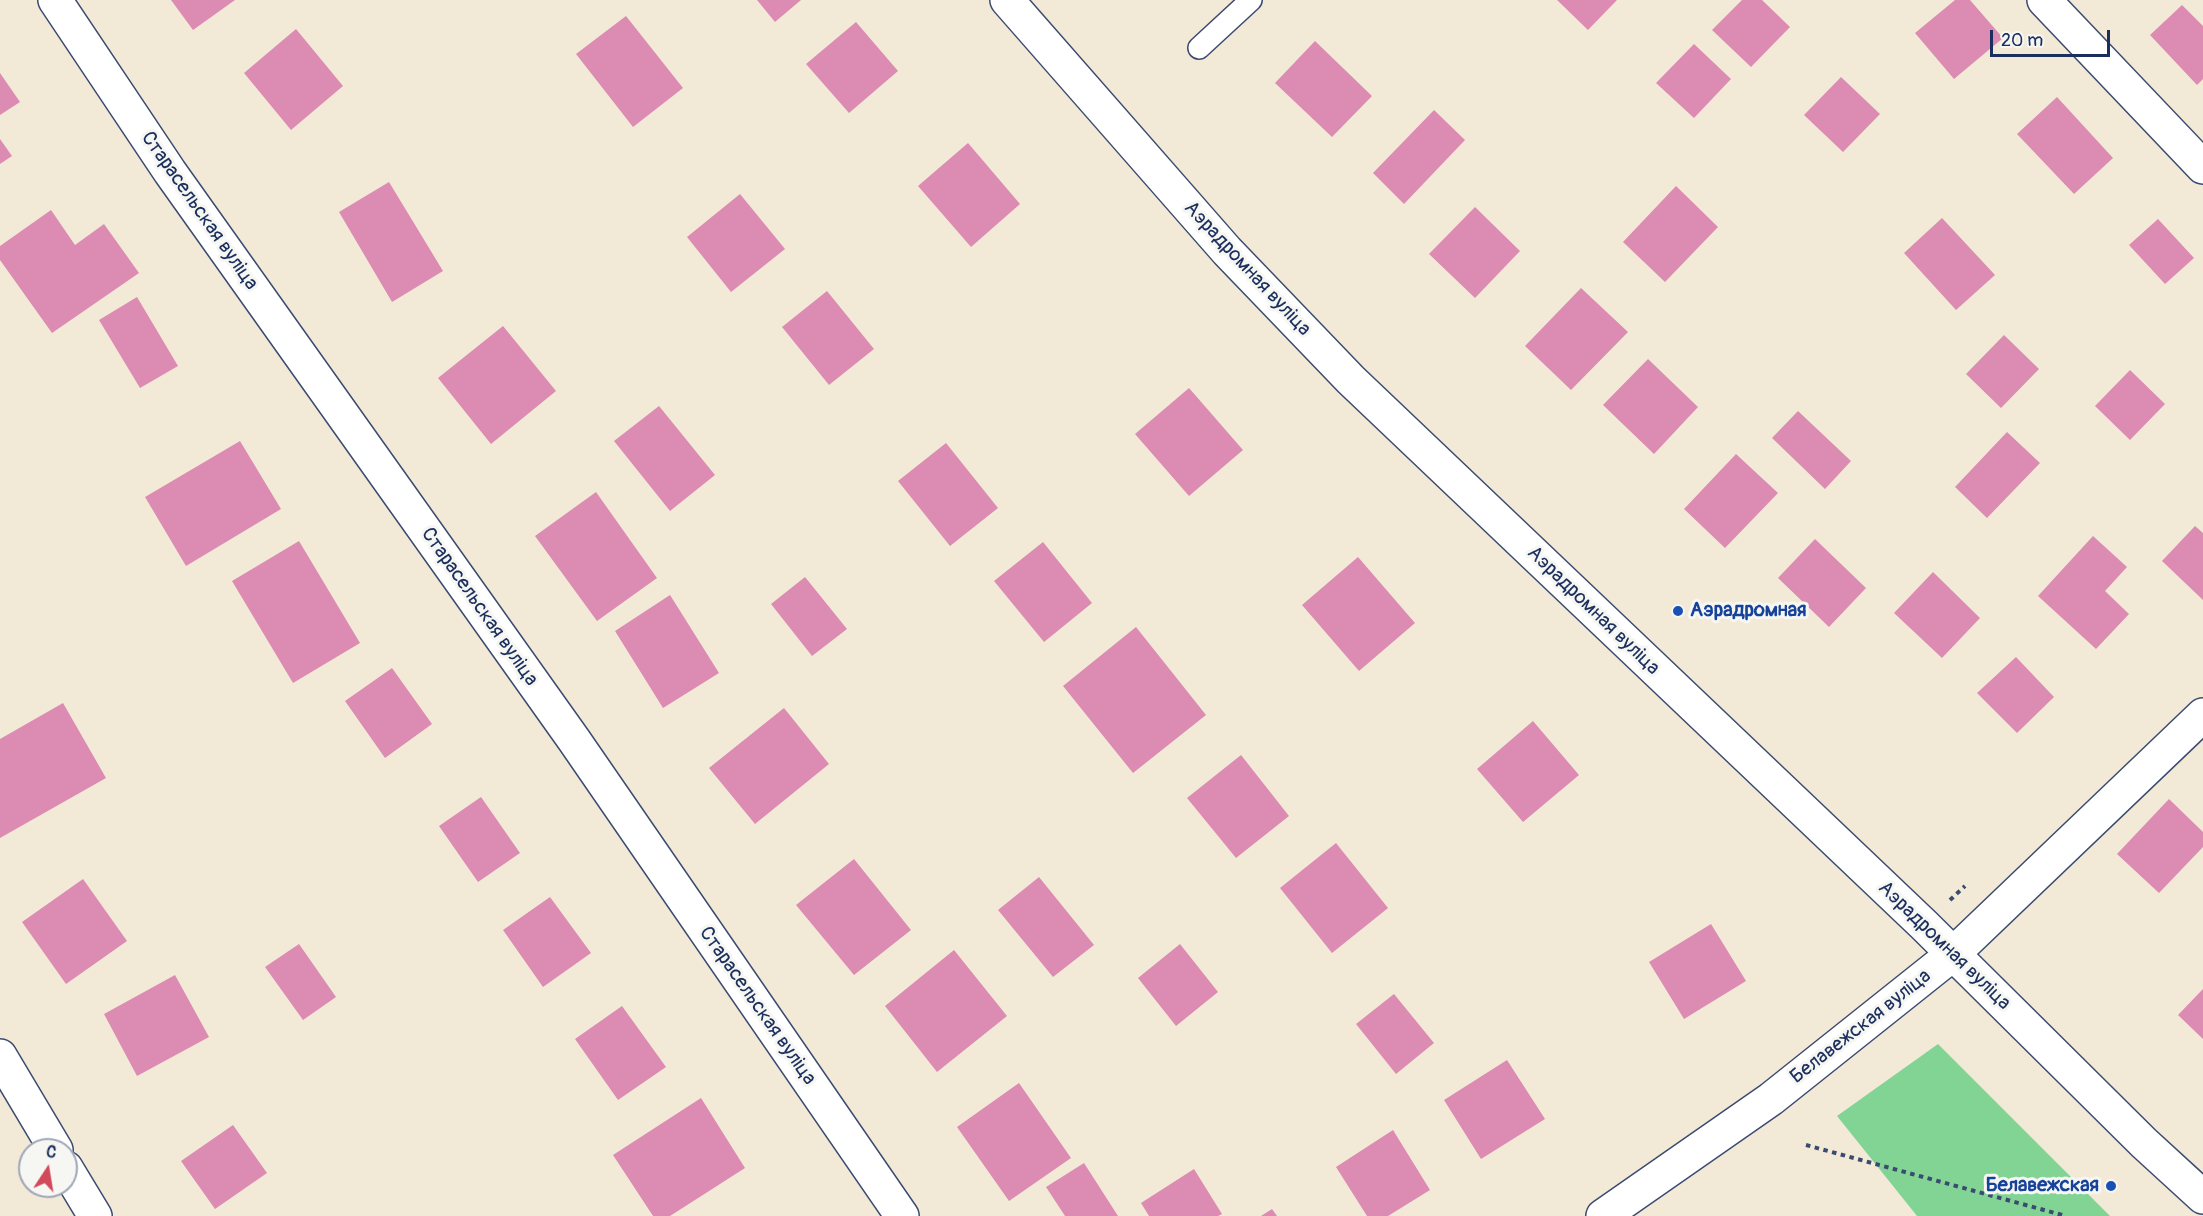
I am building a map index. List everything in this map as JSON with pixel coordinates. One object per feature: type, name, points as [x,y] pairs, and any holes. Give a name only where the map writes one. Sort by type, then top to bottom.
[{"type":"street","name":"Старасельская вуліца","points":[[55,0],[170,172],[574,740],[902,1216]]},
{"type":"street","name":"Аэрадромная вуліца","points":[[1007,0],[1227,251],[1352,380],[1953,954],[2144,1143],[2203,1197]]},
{"type":"street","points":[[2044,0],[2203,167]]},
{"type":"street","name":"Белавежская вуліца","points":[[1603,1216],[1771,1099],[1953,954],[2203,715]]},
{"type":"street","points":[[0,1056],[49,1138]]},
{"type":"street","points":[[78,1189],[94,1216]]},
{"type":"lane","points":[[1198,48],[1251,0]]},
{"type":"path","points":[[1806,1145],[2066,1216]]},
{"type":"green space","points":[[1938,1044],[2110,1216],[1917,1216],[1837,1116]]},
{"type":"building","points":[[171,0],[235,0],[193,30]]},
{"type":"building","points":[[757,0],[801,0],[775,22]]},
{"type":"building","points":[[1557,0],[1617,0],[1588,30]]},
{"type":"building","points":[[1742,0],[1762,0],[1790,27],[1751,67],[1712,30]]},
{"type":"building","points":[[1955,0],[1970,0],[2003,38],[1954,79],[1915,33]]},
{"type":"building","points":[[2182,5],[2203,26],[2203,79],[2197,85],[2150,35]]},
{"type":"building","points":[[626,16],[683,88],[633,127],[576,54]]},
{"type":"building","points":[[856,22],[898,71],[849,113],[806,64]]},
{"type":"building","points":[[296,29],[343,86],[291,130],[244,73]]},
{"type":"building","points":[[1315,41],[1372,96],[1332,137],[1275,83]]},
{"type":"building","points":[[1694,44],[1731,79],[1694,118],[1656,83]]},
{"type":"building","points":[[0,73],[20,102],[0,115]]},
{"type":"building","points":[[1841,77],[1880,114],[1843,152],[1804,115]]},
{"type":"building","points":[[2057,97],[2113,158],[2074,194],[2017,134]]},
{"type":"building","points":[[1434,110],[1465,140],[1404,204],[1373,173]]},
{"type":"building","points":[[0,139],[12,156],[0,164]]},
{"type":"building","points":[[968,143],[1020,204],[971,247],[918,186]]},
{"type":"building","points":[[389,182],[443,271],[392,302],[339,212]]},
{"type":"building","points":[[1676,186],[1718,227],[1665,282],[1623,242]]},
{"type":"building","points":[[740,194],[785,249],[731,292],[687,237]]},
{"type":"building","points":[[1475,207],[1520,251],[1475,298],[1429,254]]},
{"type":"building","points":[[51,210],[75,245],[104,224],[139,273],[52,333],[0,260],[0,246]]},
{"type":"building","points":[[1942,218],[1995,275],[1956,310],[1904,253]]},
{"type":"building","points":[[2158,219],[2194,258],[2165,284],[2129,245]]},
{"type":"building","points":[[1581,288],[1628,332],[1571,390],[1525,346]]},
{"type":"building","points":[[827,291],[874,349],[829,385],[782,327]]},
{"type":"building","points":[[137,297],[178,366],[140,388],[99,320]]},
{"type":"building","points":[[503,326],[556,391],[491,444],[438,378]]},
{"type":"building","points":[[2004,335],[2039,369],[2001,408],[1966,374]]},
{"type":"building","points":[[1648,359],[1698,407],[1654,454],[1603,405]]},
{"type":"building","points":[[2130,370],[2165,404],[2130,440],[2095,406]]},
{"type":"building","points":[[1189,388],[1243,450],[1189,496],[1135,434]]},
{"type":"building","points":[[659,406],[715,475],[670,511],[614,441]]},
{"type":"building","points":[[1798,411],[1851,461],[1825,489],[1772,438]]},
{"type":"building","points":[[2007,432],[2040,463],[1987,518],[1955,487]]},
{"type":"building","points":[[240,441],[281,509],[186,566],[145,497]]},
{"type":"building","points":[[946,443],[998,508],[950,546],[898,481]]},
{"type":"building","points":[[1736,454],[1778,493],[1725,548],[1684,509]]},
{"type":"building","points":[[596,492],[657,578],[597,621],[535,536]]},
{"type":"building","points":[[2195,526],[2203,533],[2203,600],[2162,561]]},
{"type":"building","points":[[2093,536],[2127,567],[2105,591],[2129,614],[2096,649],[2038,596]]},
{"type":"building","points":[[1815,539],[1866,588],[1829,627],[1778,578]]},
{"type":"building","points":[[299,541],[360,643],[293,683],[232,581]]},
{"type":"building","points":[[1043,542],[1092,603],[1044,642],[994,581]]},
{"type":"building","points":[[1358,557],[1415,623],[1359,671],[1302,605]]},
{"type":"building","points":[[1933,572],[1980,618],[1942,658],[1894,613]]},
{"type":"building","points":[[805,577],[847,629],[812,656],[771,604]]},
{"type":"building","points":[[670,595],[719,673],[663,708],[615,631]]},
{"type":"building","points":[[1136,627],[1206,715],[1133,773],[1063,686]]},
{"type":"building","points":[[2016,657],[2054,697],[2017,733],[1977,693]]},
{"type":"building","points":[[392,668],[432,724],[385,758],[345,701]]},
{"type":"building","points":[[63,703],[106,778],[0,838],[0,739]]},
{"type":"building","points":[[784,708],[829,764],[755,824],[709,768]]},
{"type":"building","points":[[1533,721],[1579,775],[1523,822],[1477,769]]},
{"type":"building","points":[[1241,755],[1289,816],[1236,858],[1187,798]]},
{"type":"building","points":[[481,797],[520,853],[478,882],[439,826]]},
{"type":"building","points":[[2169,799],[2203,832],[2203,847],[2159,893],[2117,854]]},
{"type":"building","points":[[1336,843],[1388,908],[1332,953],[1280,888]]},
{"type":"building","points":[[854,859],[911,930],[854,975],[796,905]]},
{"type":"building","points":[[1039,877],[1094,945],[1053,977],[998,910]]},
{"type":"building","points":[[83,879],[127,941],[66,984],[22,922]]},
{"type":"building","points":[[550,897],[591,953],[543,987],[503,930]]},
{"type":"building","points":[[1711,924],[1746,981],[1684,1019],[1649,962]]},
{"type":"building","points":[[299,944],[336,997],[303,1020],[265,967]]},
{"type":"building","points":[[1180,944],[1218,992],[1176,1026],[1138,978]]},
{"type":"building","points":[[954,950],[1007,1016],[937,1072],[885,1006]]},
{"type":"building","points":[[175,975],[209,1037],[137,1076],[104,1014]]},
{"type":"building","points":[[2203,989],[2203,1039],[2178,1015]]},
{"type":"building","points":[[1394,994],[1434,1043],[1396,1074],[1356,1024]]},
{"type":"building","points":[[622,1006],[666,1067],[618,1100],[575,1039]]},
{"type":"building","points":[[1507,1060],[1545,1119],[1481,1159],[1444,1100]]},
{"type":"building","points":[[1019,1083],[1071,1158],[1009,1201],[957,1127]]},
{"type":"building","points":[[701,1098],[745,1168],[670,1216],[653,1216],[613,1155]]},
{"type":"building","points":[[233,1125],[267,1173],[215,1209],[181,1161]]},
{"type":"building","points":[[1393,1130],[1430,1190],[1388,1216],[1367,1216],[1336,1167]]},
{"type":"building","points":[[1084,1163],[1118,1216],[1065,1216],[1046,1187]]},
{"type":"building","points":[[1194,1169],[1222,1214],[1218,1216],[1149,1216],[1141,1203]]},
{"type":"building","points":[[1272,1209],[1277,1216],[1261,1216]]},
{"type":"place","name":"Аэрадромная","points":[[1678,611]]},
{"type":"place","name":"Белавежская","points":[[2111,1186]]}]
